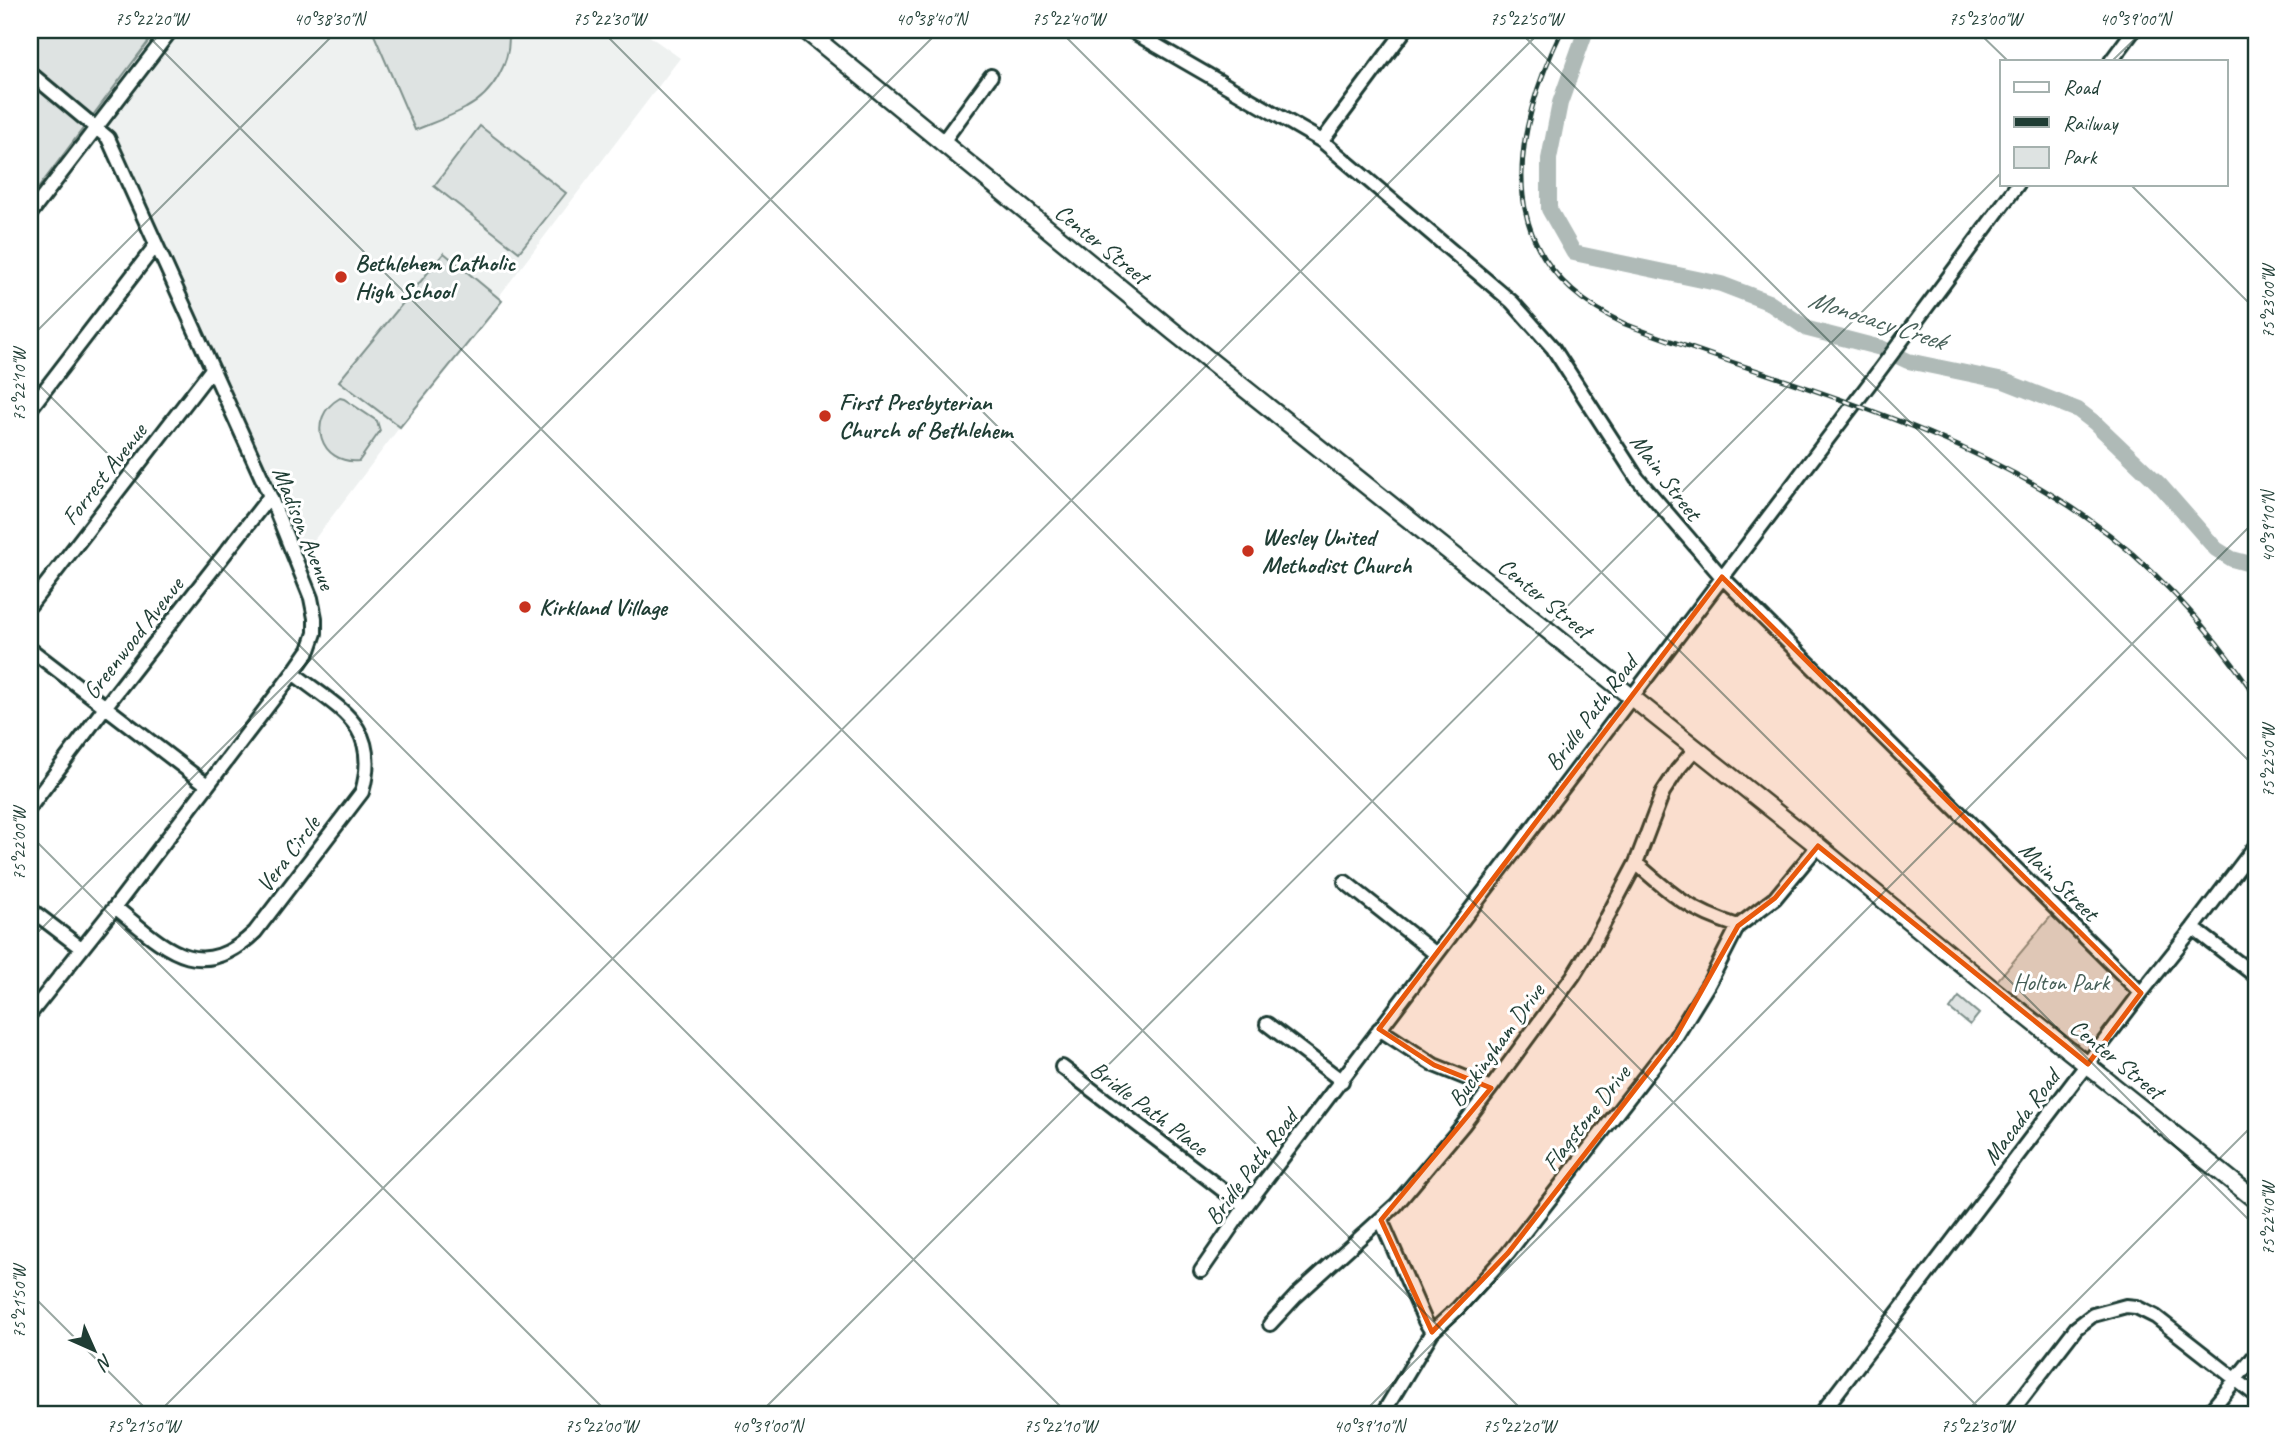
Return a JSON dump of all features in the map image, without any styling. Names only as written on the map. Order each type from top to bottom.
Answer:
[{"type":"main road","name":"Center Street","points":[[805,30],[1196,349],[2257,1201]]},
{"type":"street","points":[[30,214],[171,30]]},
{"type":"street","name":"Main Street","points":[[1130,30],[1322,141],[1512,302],[1553,348],[1637,478],[1722,577],[2141,992]]},
{"type":"street","points":[[1322,141],[1405,30]]},
{"type":"street","points":[[2112,60],[2134,30]]},
{"type":"street","name":"Madison Avenue","points":[[30,73],[108,138],[270,496],[311,598],[315,618],[309,650],[293,673],[30,1014]]},
{"type":"street","points":[[942,143],[991,76]]},
{"type":"street","name":"Bridle Path Road","points":[[1201,1271],[1245,1207],[2017,186]]},
{"type":"street","points":[[30,409],[156,245]]},
{"type":"street","name":"Forrest Avenue","points":[[30,605],[212,369]]},
{"type":"street","name":"Greenwood Avenue","points":[[30,807],[270,496]]},
{"type":"street","points":[[30,649],[207,785]]},
{"type":"street","name":"Vera Circle","points":[[115,907],[169,950],[182,956],[212,957],[229,952],[242,945],[255,932],[362,792],[368,772],[368,755],[362,733],[350,718],[293,673]]},
{"type":"street","name":"Buckingham Drive","points":[[1270,1324],[1296,1296],[1408,1193],[1491,1088],[1573,976],[1609,917],[1636,863],[1662,792],[1696,748]]},
{"type":"street","name":"Macada Road","points":[[1820,1415],[2141,992],[2257,844]]},
{"type":"street","name":"Flagstone Drive","points":[[1382,1415],[1432,1332],[1508,1253],[1675,1038],[1709,983],[1738,926],[1775,898],[1818,846]]},
{"type":"street","points":[[1636,863],[1679,901],[1704,915],[1738,926]]},
{"type":"street","points":[[1345,882],[1436,954]]},
{"type":"street","points":[[30,909],[81,948]]},
{"type":"street","points":[[2193,929],[2257,976]]},
{"type":"street","points":[[1267,1024],[1342,1081]]},
{"type":"street","points":[[1379,1029],[1434,1065],[1491,1088]]},
{"type":"street","name":"Bridle Path Place","points":[[1062,1067],[1245,1207]]},
{"type":"street","points":[[1381,1220],[1432,1332]]},
{"type":"street","points":[[2009,1415],[2076,1328],[2093,1315],[2126,1306],[2136,1307],[2157,1317],[2257,1396]]},
{"type":"street","points":[[2207,1415],[2257,1353]]},
{"type":"highlighted area","points":[[1722,577],[2141,993],[2088,1064],[1818,846],[1775,898],[1738,926],[1675,1038],[1508,1253],[1432,1332],[1381,1220],[1491,1088],[1434,1065],[1379,1029]]},
{"type":"shaded area","name":"Bethlehem Catholic High School","points":[[175,30],[641,30],[680,58],[298,561],[100,127]]},
{"type":"green space","points":[[30,30],[157,30],[30,199]]},
{"type":"green space","points":[[372,30],[508,30],[509,41],[504,64],[485,94],[466,108],[415,130]]},
{"type":"green space","points":[[480,126],[566,193],[519,252],[434,186]]},
{"type":"green space","points":[[444,253],[502,301],[400,427],[339,381]]},
{"type":"green space","points":[[340,398],[377,421],[380,431],[359,461],[335,456],[322,438],[320,428],[323,417],[329,407]]},
{"type":"green space","name":"Holton Park","points":[[2057,909],[2141,993],[2088,1064],[1991,988]]},
{"type":"green space","points":[[1959,997],[1979,1014],[1970,1025],[1950,1009]]},
{"type":"waterway","name":"Monocacy Creek","points":[[1586,30],[1560,103],[1549,159],[1549,209],[1574,253],[1721,284],[1768,302],[1808,329],[1881,348],[1908,361],[2004,381],[2078,410],[2160,485],[2216,549],[2232,559],[2257,568]]},
{"type":"railway","points":[[1562,30],[1530,114],[1523,156],[1523,196],[1532,233],[1551,268],[1582,298],[1625,324],[1922,431],[1980,456],[2035,485],[2112,536],[2158,578],[2201,624],[2257,698]]},
{"type":"place","name":"Bethlehem Catholic High School","points":[[341,277]]},
{"type":"place","name":"First Presbyterian Church of Bethlehem","points":[[825,416]]},
{"type":"place","name":"Wesley United Methodist Church","points":[[1248,551]]},
{"type":"place","name":"Kirkland Village","points":[[525,607]]}]
